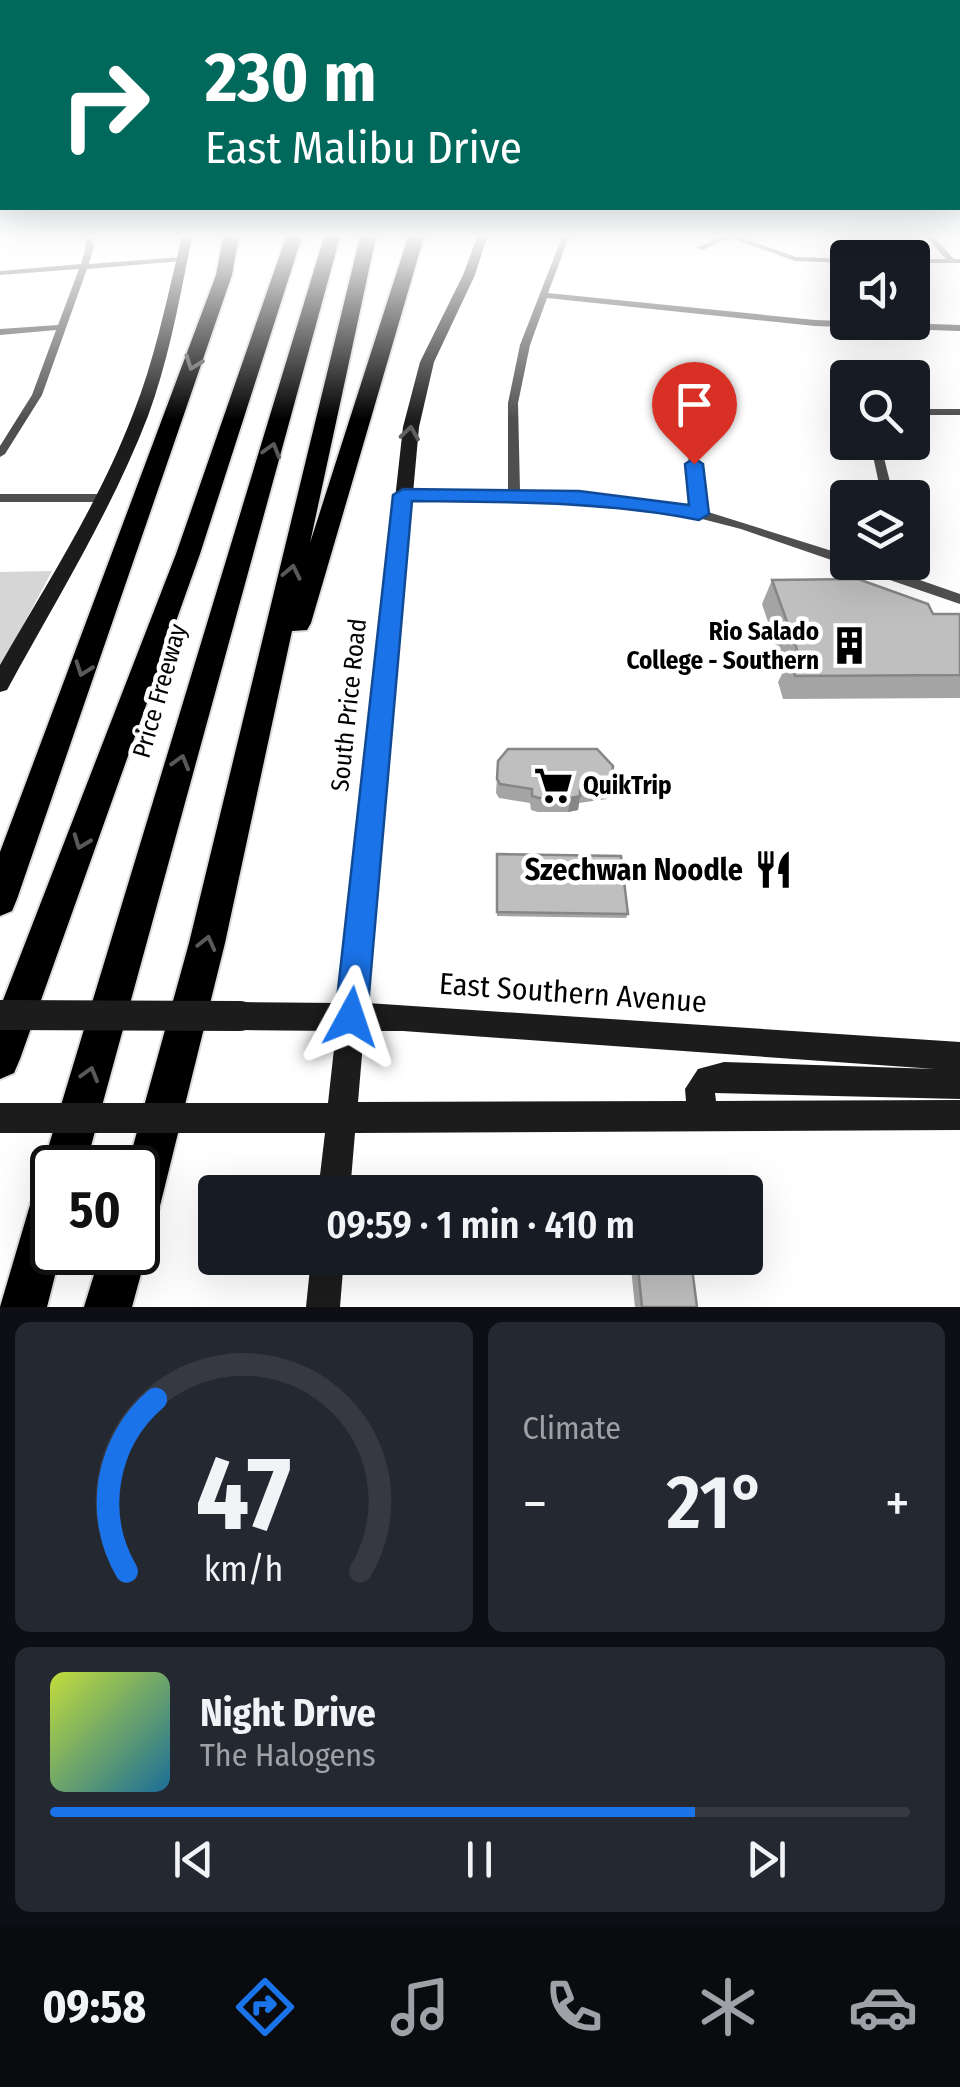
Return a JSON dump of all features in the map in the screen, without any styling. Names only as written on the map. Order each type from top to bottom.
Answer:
[{"type":"highway","points":[[0,899],[216,298]]},
{"type":"highway","name":"Price Freeway","points":[[0,1059],[188,554],[274,298]]},
{"type":"highway","name":"Price Freeway","points":[[70,1145],[314,298]]},
{"type":"highway","points":[[154,1145],[207,943],[355,298]]},
{"type":"highway","points":[[264,702],[285,668],[397,298]]},
{"type":"highway","points":[[24,1307],[33,1275]]},
{"type":"highway","points":[[108,1307],[117,1275]]},
{"type":"main road","points":[[0,684],[102,498],[152,383],[173,298]]},
{"type":"main road","name":"South Price Road","points":[[336,1175],[403,495],[417,393],[434,343],[457,298]]},
{"type":"main road","name":"East Southern Avenue","points":[[0,1016],[351,1017],[632,1031],[960,1056]]},
{"type":"main road","points":[[703,1116],[700,1089],[708,1080],[724,1077],[960,1084]]},
{"type":"main road","points":[[0,1118],[960,1115]]},
{"type":"main road","points":[[323,1307],[326,1275]]},
{"type":"street","points":[[0,454],[36,395],[73,298]]},
{"type":"street","points":[[514,495],[513,403],[525,345],[542,298]]},
{"type":"street","points":[[571,298],[815,324],[960,328]]},
{"type":"street","points":[[0,332],[62,328]]},
{"type":"street","points":[[687,390],[699,514]]},
{"type":"street","points":[[930,412],[960,412]]},
{"type":"street","points":[[403,495],[514,495],[642,502],[699,514],[830,556]]},
{"type":"street","points":[[0,498],[102,498]]},
{"type":"street","points":[[901,580],[960,600]]},
{"type":"shaded area","points":[[52,571],[0,669],[0,572]]},
{"type":"building","points":[[772,580],[861,580],[928,604],[933,614],[960,614],[960,675],[795,676],[789,659],[800,658]]},
{"type":"building","name":"QuikTrip","points":[[508,749],[597,749],[613,766],[611,785],[580,790],[580,796],[571,798],[532,796],[532,789],[500,784],[497,779],[498,761]]},
{"type":"building","name":"QuikTrip","points":[[497,854],[621,856],[628,914],[497,912]]},
{"type":"building","points":[[639,1275],[693,1275],[697,1307],[642,1307]]},
{"type":"place","name":"Rio Salado College - Southern","points":[[849,646]]},
{"type":"place","name":"QuikTrip","points":[[553,786]]},
{"type":"place","name":"Szechwan Noodle","points":[[773,870]]},
{"type":"route","points":[[351,1017],[403,495],[579,497],[642,502],[699,514],[694,464]]}]
